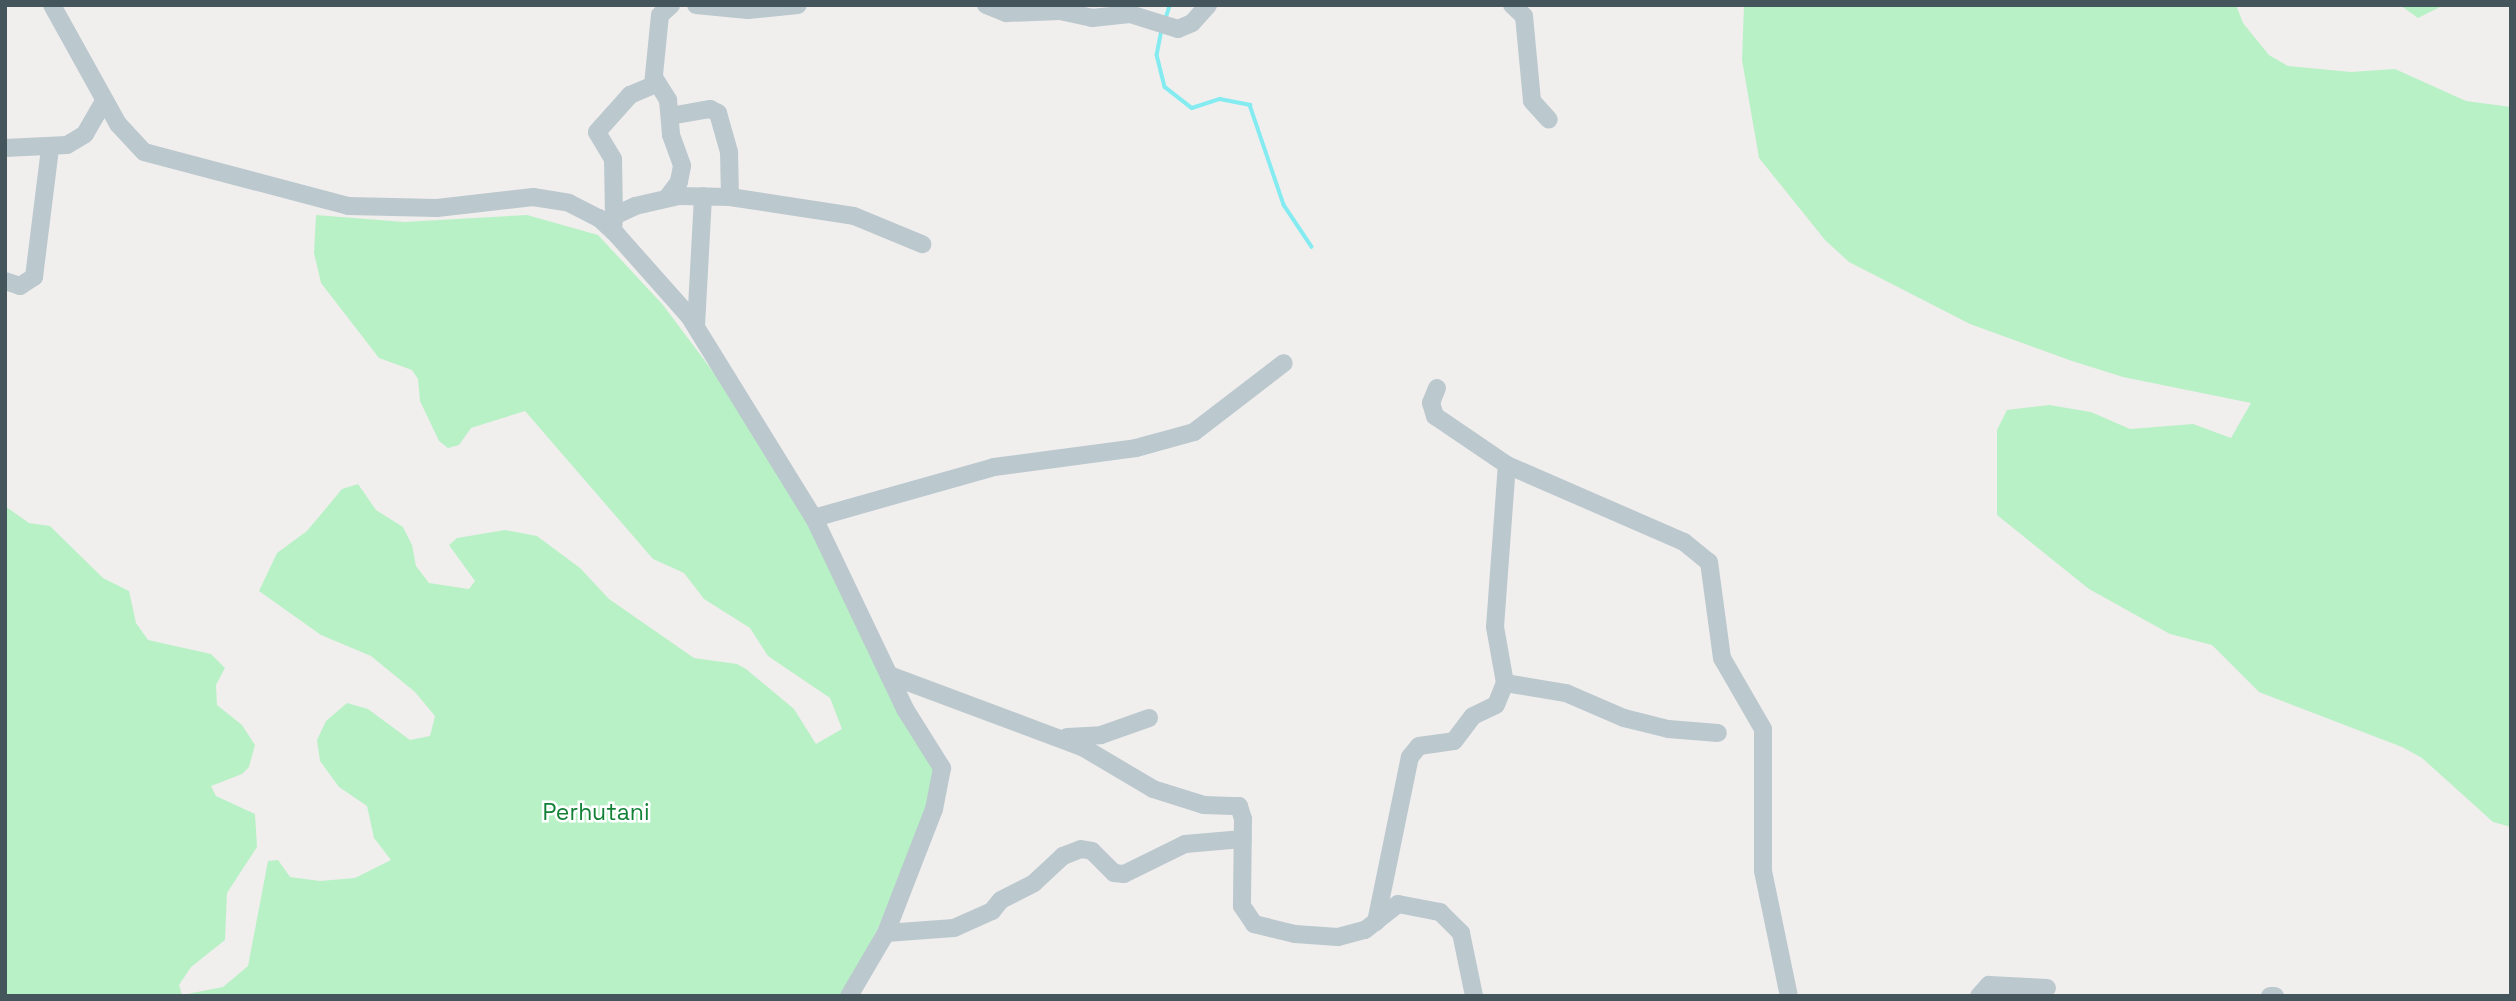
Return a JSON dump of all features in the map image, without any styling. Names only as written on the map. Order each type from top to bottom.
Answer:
[{"type":"street","points":[[52,5],[105,100],[133,143],[166,161],[348,206],[437,208],[508,198],[550,199],[584,209],[614,224],[696,326],[814,518],[911,719],[939,758],[942,781],[886,933],[849,996]]},
{"type":"street","points":[[696,5],[748,10],[798,5]]},
{"type":"street","points":[[986,5],[1006,13],[1060,11],[1092,18],[1129,14],[1162,26],[1185,27],[1208,5]]},
{"type":"street","points":[[1512,5],[1524,16],[1532,101],[1549,120]]},
{"type":"street","points":[[614,224],[613,159],[597,132],[625,99],[650,87],[655,79],[665,6]]},
{"type":"street","points":[[655,79],[666,94],[673,142],[682,166],[667,198]]},
{"type":"street","points":[[5,148],[50,149],[85,134],[105,100]]},
{"type":"street","points":[[670,116],[710,109],[718,113],[729,152],[730,197]]},
{"type":"street","points":[[5,281],[20,286],[34,277],[50,149]]},
{"type":"street","points":[[696,326],[704,196]]},
{"type":"street","points":[[614,224],[667,198],[730,197],[845,214],[922,244]]},
{"type":"street","points":[[814,518],[994,467],[1136,448],[1194,432],[1284,363]]},
{"type":"street","points":[[1437,388],[1431,402],[1435,416],[1507,465],[1684,542],[1709,562],[1722,658],[1763,729],[1763,871],[1789,996]]},
{"type":"street","points":[[1376,922],[1410,757],[1419,746],[1454,741],[1473,716],[1496,705],[1504,683],[1495,627],[1507,465]]},
{"type":"street","points":[[889,675],[1084,748],[1153,789],[1204,805],[1239,806],[1243,839],[1242,906],[1254,924],[1329,937],[1356,934],[1401,904],[1447,916],[1461,933],[1474,996]]},
{"type":"street","points":[[1504,683],[1573,695],[1612,713],[1668,729],[1718,733]]},
{"type":"street","points":[[1057,737],[1101,735],[1149,718]]},
{"type":"street","points":[[886,933],[954,928],[992,911],[1000,900],[1034,883],[1056,860],[1081,849],[1092,851],[1114,873],[1124,874],[1185,844],[1243,839]]},
{"type":"street","points":[[1979,996],[1985,985],[2047,988]]},
{"type":"street","points":[[2270,996],[2275,996]]},
{"type":"green space","points":[[1744,5],[2236,5],[2243,23],[2269,55],[2288,66],[2351,72],[2395,69],[2466,101],[2511,107],[2511,827],[2493,822],[2422,758],[2402,747],[2259,692],[2212,645],[2170,634],[2089,589],[1997,515],[1997,430],[2007,410],[2049,405],[2091,412],[2130,429],[2193,424],[2231,438],[2251,403],[2123,377],[2072,361],[1970,324],[1849,262],[1825,240],[1759,158],[1742,60]]},
{"type":"green space","points":[[2400,5],[2444,5],[2418,18]]},
{"type":"green space","name":"Perhutani","points":[[316,215],[404,222],[527,215],[598,235],[663,305],[729,393],[803,511],[937,774],[898,888],[844,996],[5,996],[5,506],[29,523],[50,526],[103,578],[129,591],[136,623],[148,640],[211,654],[225,668],[216,685],[217,705],[242,725],[255,745],[249,767],[242,774],[211,786],[216,796],[255,814],[257,847],[227,893],[225,940],[191,967],[179,985],[182,995],[223,987],[248,966],[268,861],[278,860],[290,877],[320,881],[355,878],[391,860],[374,838],[367,806],[339,787],[320,761],[317,740],[326,721],[347,703],[368,709],[410,740],[430,736],[435,716],[415,692],[371,656],[321,635],[259,591],[277,553],[307,531],[342,489],[358,484],[376,510],[403,527],[412,545],[416,566],[429,583],[469,589],[475,581],[449,545],[457,538],[505,530],[537,536],[580,568],[609,599],[694,658],[737,664],[746,669],[794,709],[816,744],[842,729],[830,698],[768,656],[750,628],[704,599],[684,573],[653,559],[525,411],[471,428],[459,445],[448,448],[439,441],[420,401],[418,379],[412,370],[379,358],[321,283],[314,253]]},
{"type":"waterway","points":[[1165,20],[1170,5]]},
{"type":"waterway","points":[[1162,30],[1157,55],[1165,87],[1192,108],[1220,99],[1250,105],[1284,205],[1312,247]]}]
